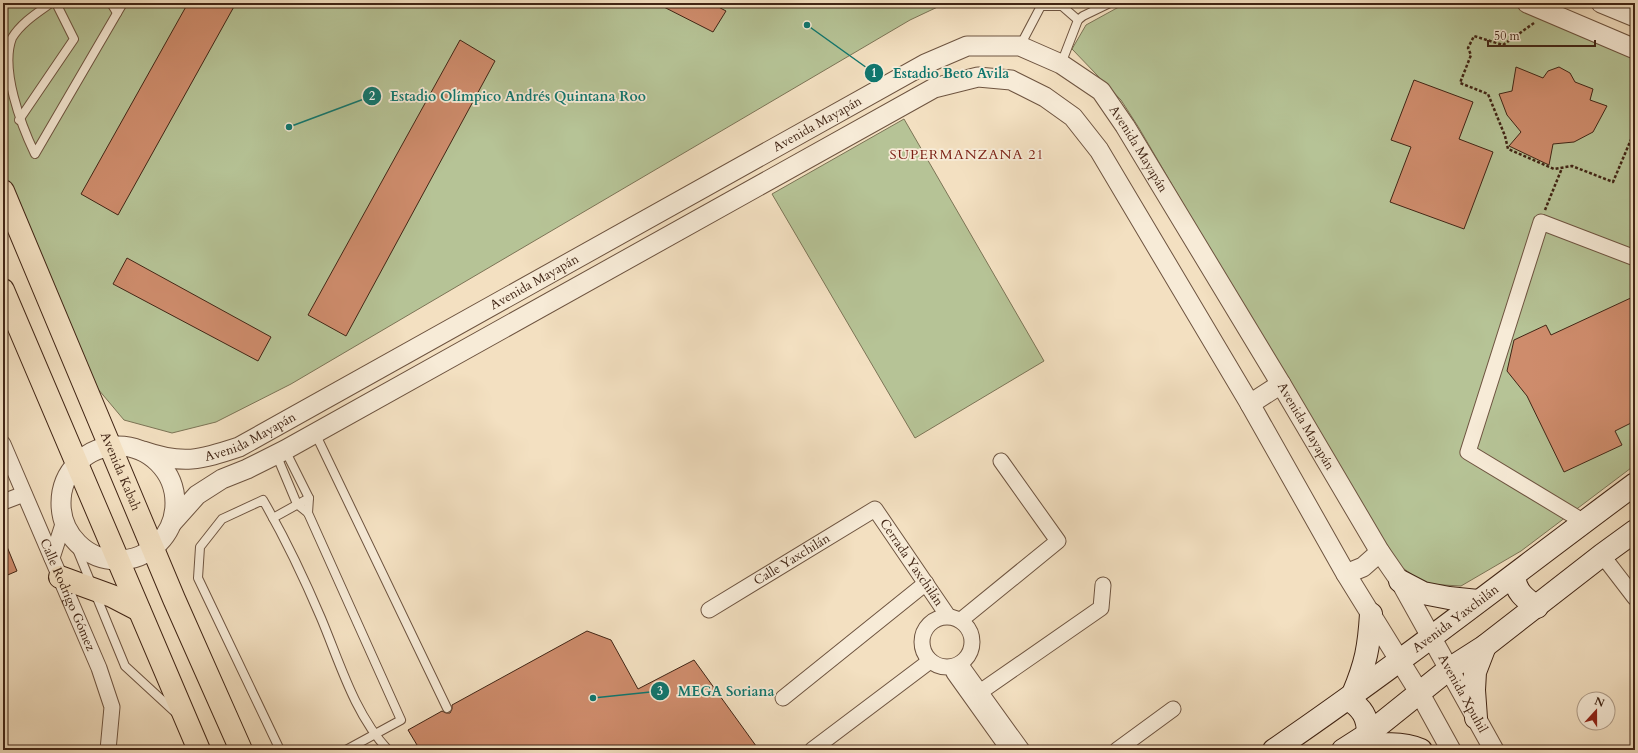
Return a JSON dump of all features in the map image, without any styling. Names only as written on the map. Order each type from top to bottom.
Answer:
[{"type":"main road","name":"Avenida Kabah","points":[[3,192],[153,549],[241,750]]},
{"type":"main road","points":[[3,290],[78,462],[117,560],[199,750]]},
{"type":"main road","name":"Avenida Yaxchilán","points":[[1274,750],[1350,697],[1478,600],[1514,576],[1635,484]]},
{"type":"main road","points":[[1343,750],[1368,734],[1449,669],[1485,646],[1602,555],[1635,532]]},
{"type":"main road","points":[[1514,576],[1515,584],[1520,595],[1537,607]]},
{"type":"main road","points":[[60,577],[92,588],[139,610]]},
{"type":"main road","points":[[1400,581],[1423,593],[1449,598],[1478,600]]},
{"type":"main road","points":[[1368,734],[1364,713],[1350,697],[1364,666],[1369,644],[1371,614]]},
{"type":"main road","points":[[1476,718],[1474,690],[1475,672],[1485,646]]},
{"type":"main road","points":[[1350,750],[1382,743],[1410,745],[1422,750]]},
{"type":"street","points":[[1601,3],[1635,17]]},
{"type":"street","points":[[1538,9],[1635,49]]},
{"type":"street","name":"Avenida Mayapán","points":[[111,446],[127,446],[160,457],[182,461],[212,456],[239,447],[925,64],[967,46],[1020,46],[1061,64],[1101,91],[1125,126],[1281,384],[1380,552],[1400,581],[1430,637]]},
{"type":"street","name":"Avenida Mayapán","points":[[172,523],[197,495],[222,479],[247,470],[280,452],[934,88],[978,77],[1011,80],[1045,97],[1073,117],[1099,150],[1250,404],[1346,574],[1399,659]]},
{"type":"street","points":[[1584,522],[1468,452],[1541,222],[1635,258]]},
{"type":"street","points":[[576,258],[589,280]]},
{"type":"street","points":[[1250,404],[1281,384]]},
{"type":"street","name":"Calle Rodrigo Gómez","points":[[3,444],[99,668],[112,707],[108,750]]},
{"type":"street","points":[[111,446],[94,451],[78,462],[68,475],[62,491],[61,510],[68,529],[82,548],[96,556],[117,560],[130,559],[153,549],[164,537],[172,523],[176,507],[172,484],[168,474],[157,460],[143,451]]},
{"type":"street","points":[[212,456],[214,471],[218,478],[222,479]]},
{"type":"street","points":[[955,618],[968,628],[972,637],[972,648],[968,657],[955,666],[939,666],[930,661],[922,651],[921,638],[926,626],[936,618],[955,618],[1058,541],[1001,461]]},
{"type":"street","points":[[3,502],[24,494]]},
{"type":"street","name":"Cerrada Yaxchilán","points":[[875,509],[926,583],[955,618]]},
{"type":"street","name":"Calle Yaxchilán","points":[[709,610],[875,509]]},
{"type":"street","points":[[52,558],[68,529]]},
{"type":"street","points":[[1346,574],[1363,568],[1380,552]]},
{"type":"street","points":[[1602,555],[1635,598]]},
{"type":"street","points":[[783,698],[926,583]]},
{"type":"street","points":[[980,692],[1101,608],[1103,585]]},
{"type":"street","name":"Avenida Xpuhil","points":[[1430,637],[1494,750]]},
{"type":"street","points":[[1399,659],[1451,750]]},
{"type":"street","points":[[812,750],[930,661]]},
{"type":"street","points":[[955,666],[980,692],[1022,750]]},
{"type":"street","points":[[955,666],[1009,750]]},
{"type":"street","points":[[1117,750],[1174,709]]},
{"type":"lane","points":[[50,3],[26,21],[12,38],[5,54],[6,79],[19,120],[34,154],[123,3]]},
{"type":"lane","points":[[19,120],[74,39],[56,3]]},
{"type":"lane","points":[[112,3],[117,13]]},
{"type":"lane","points":[[1061,64],[1078,20],[1082,16],[1110,3]]},
{"type":"lane","points":[[1020,46],[1040,4],[1063,5],[1078,20]]},
{"type":"lane","points":[[315,432],[447,708]]},
{"type":"lane","points":[[280,452],[308,498],[308,513],[401,720],[346,750]]},
{"type":"lane","points":[[280,452],[297,504],[308,513]]},
{"type":"lane","points":[[273,518],[308,498]]},
{"type":"lane","points":[[280,750],[198,578],[200,547],[222,519],[263,500],[308,589],[356,701],[374,734],[388,750]]},
{"type":"lane","points":[[68,529],[125,666],[188,724]]},
{"type":"path","points":[[1538,9],[1503,45],[1474,36],[1468,48],[1471,55],[1460,83],[1488,94],[1505,136],[1508,149],[1554,169],[1572,166],[1613,182],[1635,130]]},
{"type":"path","points":[[1541,222],[1562,168]]},
{"type":"green space","points":[[3,3],[946,3],[910,20],[291,384],[216,422],[172,433],[124,420],[98,389],[3,173]]},
{"type":"green space","points":[[1126,3],[1531,3],[1635,48],[1635,465],[1521,551],[1461,586],[1426,584],[1391,560],[1139,128],[1121,100],[1072,49],[1086,25]]},
{"type":"green space","points":[[904,119],[1044,361],[915,438],[772,194]]},
{"type":"building","points":[[188,3],[236,3],[118,215],[81,194]]},
{"type":"building","points":[[656,3],[711,3],[726,11],[713,32]]},
{"type":"building","points":[[460,40],[495,61],[346,336],[308,315]]},
{"type":"building","points":[[1516,67],[1543,78],[1548,71],[1559,67],[1570,73],[1575,82],[1593,89],[1590,100],[1607,106],[1593,132],[1574,142],[1553,144],[1549,165],[1509,146],[1521,132],[1507,115],[1499,94],[1512,91]]},
{"type":"building","points":[[1414,80],[1473,102],[1459,139],[1493,152],[1464,229],[1390,202],[1411,147],[1391,140]]},
{"type":"building","points":[[127,258],[271,337],[258,361],[113,284]]},
{"type":"building","points":[[1635,296],[1635,421],[1615,431],[1622,445],[1564,472],[1527,396],[1507,371],[1514,340],[1546,325],[1551,335]]},
{"type":"building","points":[[3,537],[17,571],[3,577]]},
{"type":"building","points":[[587,631],[611,640],[638,689],[694,660],[759,750],[420,750],[408,730],[442,711],[450,713],[452,705]]},
{"type":"place","name":"Estadio Beto Avila","points":[[807,25]]},
{"type":"place","name":"Estadio Olímpico Andrés Quintana Roo","points":[[289,127]]},
{"type":"place","name":"MEGA Soriana","points":[[593,698]]},
{"type":"district","name":"SUPERMANZANA 21","points":[[967,154]]}]
